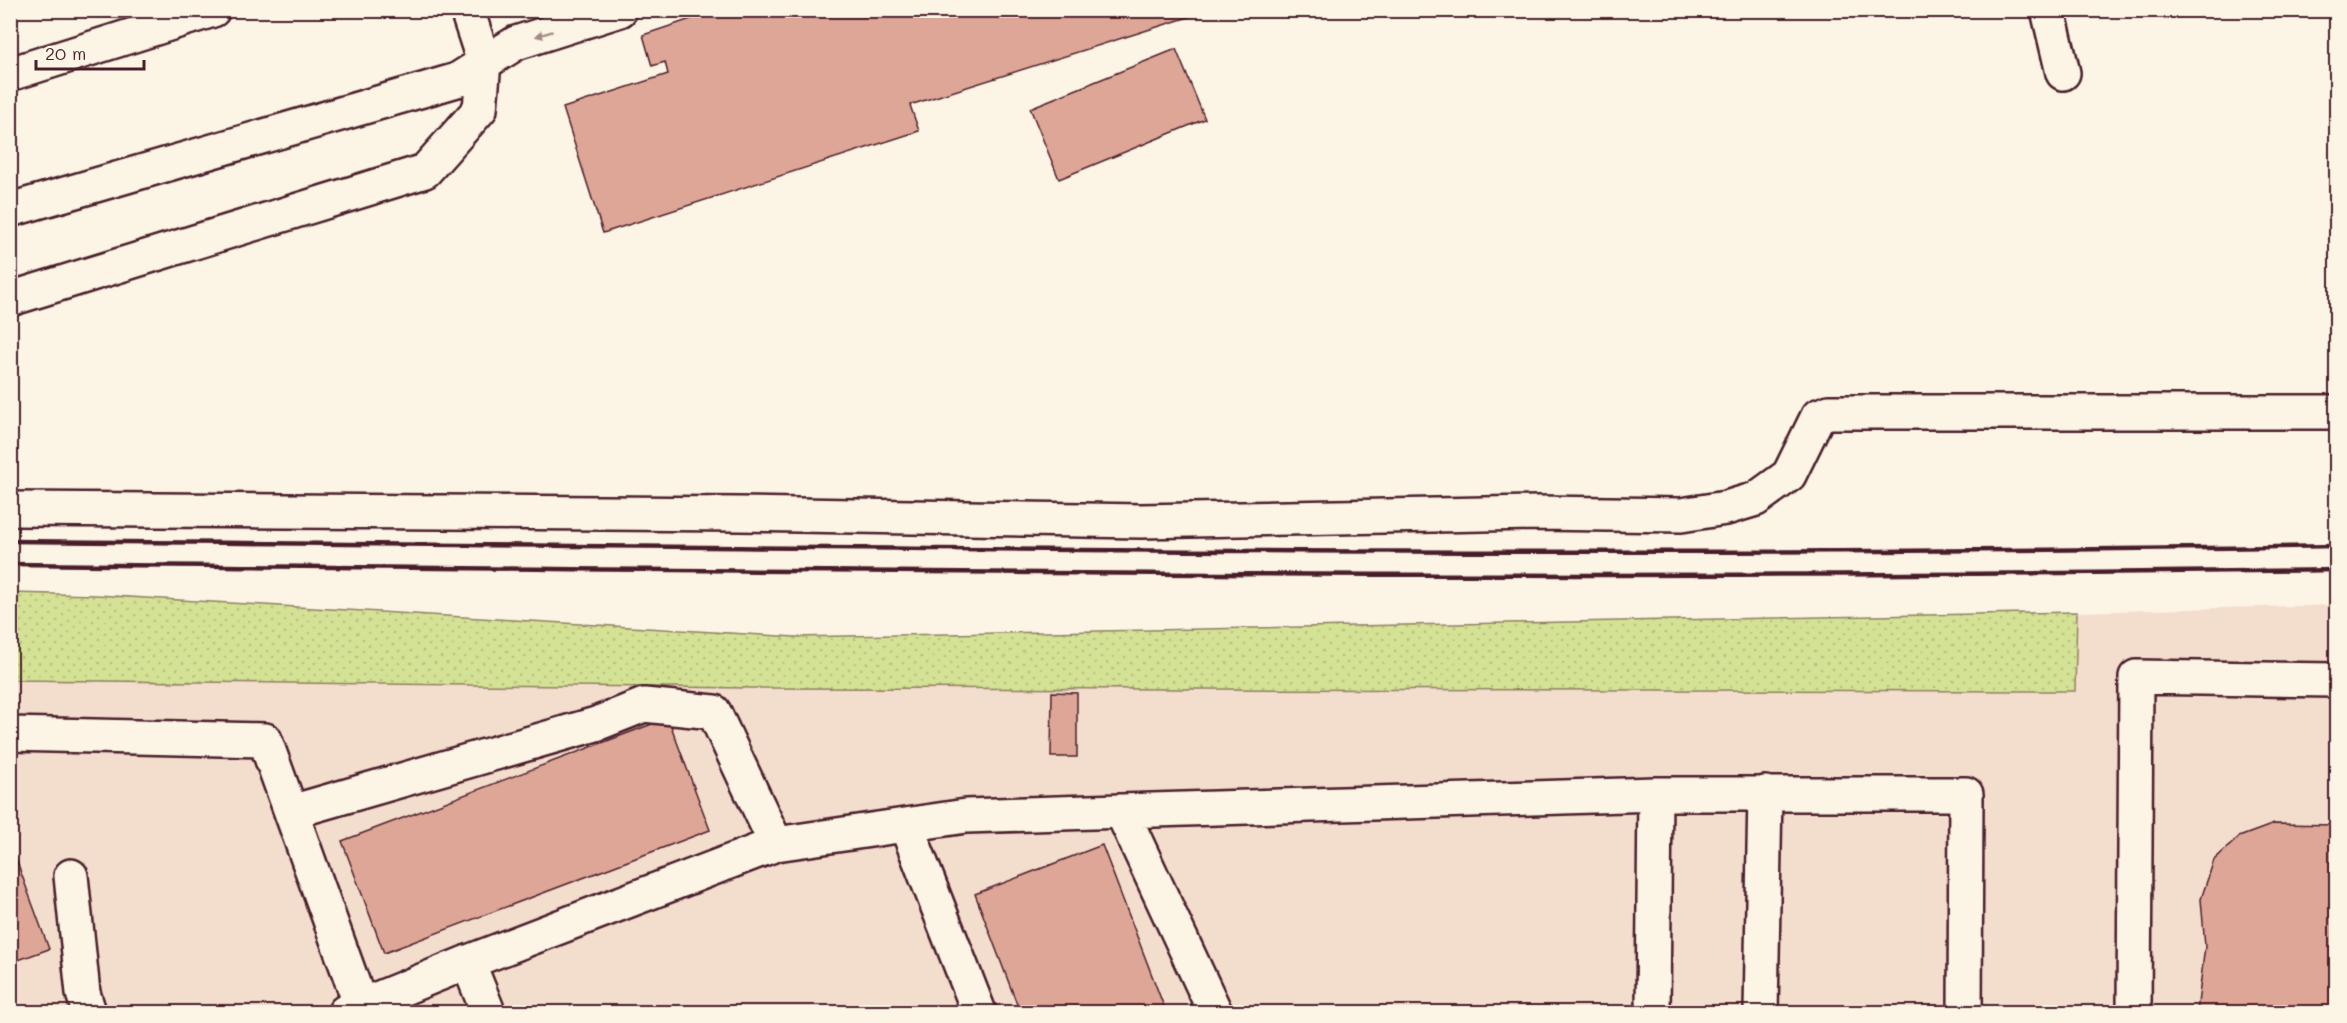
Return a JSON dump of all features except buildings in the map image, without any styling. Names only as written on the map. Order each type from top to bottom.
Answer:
[{"type":"street","points":[[10,74],[213,10]]},
{"type":"street","points":[[10,299],[425,171],[480,109],[484,62],[467,10]]},
{"type":"street","points":[[10,210],[457,80],[516,43],[620,10]]},
{"type":"street","points":[[2048,10],[2063,73]]},
{"type":"street","points":[[10,509],[726,514],[1141,521],[1538,513],[1681,515],[1726,508],[1756,499],[1789,475],[1818,416],[1829,412],[2337,412]]},
{"type":"street","points":[[2134,1012],[2136,677],[2337,680]]},
{"type":"street","points":[[291,812],[596,724],[644,705],[714,712],[776,844]]},
{"type":"street","points":[[10,734],[265,740],[291,812],[353,1009],[468,962],[776,844],[966,816],[1655,794],[1765,793],[1966,794],[1965,1012]]},
{"type":"street","points":[[1761,1012],[1765,793]]},
{"type":"street","points":[[1653,1012],[1655,794]]},
{"type":"street","points":[[1122,812],[1215,1012]]},
{"type":"street","points":[[906,825],[979,1012]]},
{"type":"street","points":[[71,876],[83,993],[89,1012]]},
{"type":"street","points":[[468,962],[488,1012]]},
{"type":"shaded area","points":[[2336,605],[2336,1012],[11,1012],[11,680],[750,688],[2075,691],[2077,612]]},
{"type":"green space","points":[[11,593],[96,595],[795,637],[2077,612],[2075,691],[750,688],[11,680]]},
{"type":"railway","points":[[10,541],[1464,552],[1755,552],[2336,546]]},
{"type":"railway","points":[[10,564],[1464,575],[2336,570]]}]
